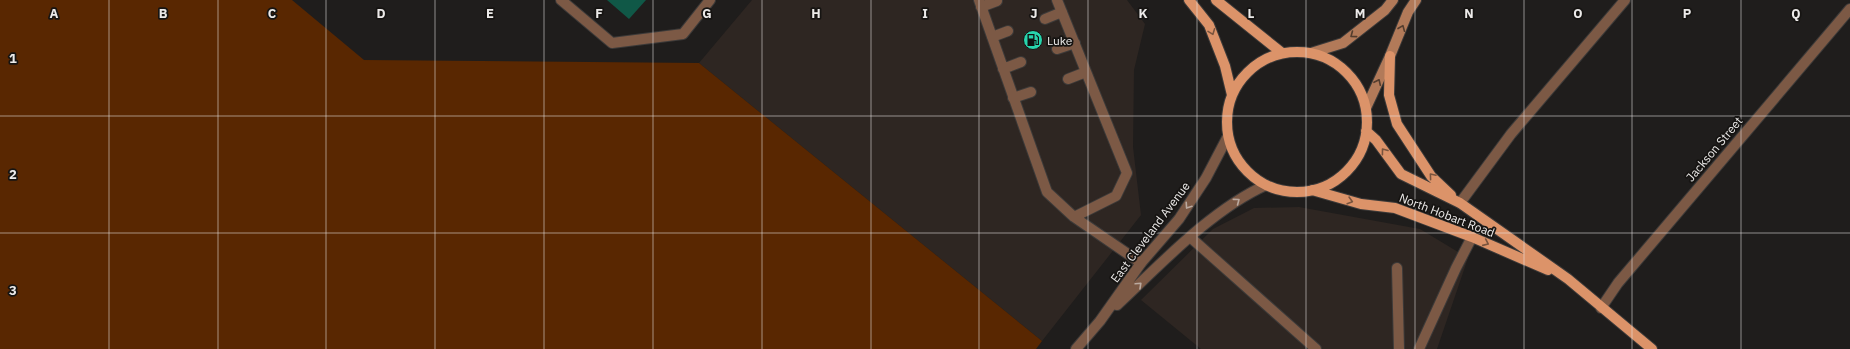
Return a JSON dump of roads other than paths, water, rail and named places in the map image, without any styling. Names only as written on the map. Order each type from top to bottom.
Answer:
[{"type":"main road","points":[[1189,0],[1209,24],[1225,66],[1232,95]]},
{"type":"main road","points":[[1216,0],[1282,53]]},
{"type":"main road","points":[[1311,53],[1330,60],[1347,72],[1359,89],[1366,108],[1366,131],[1360,151],[1348,169],[1332,182],[1312,190],[1289,191],[1266,185],[1248,173],[1236,156],[1228,136],[1227,115],[1232,95],[1244,76],[1261,61],[1282,53],[1311,53],[1343,43],[1385,10],[1393,0]]},
{"type":"main road","points":[[1366,108],[1408,12],[1416,0]]},
{"type":"main road","points":[[1390,56],[1389,95],[1397,124],[1431,176],[1460,203]]},
{"type":"main road","name":"North Hobart Road","points":[[1366,131],[1376,140],[1401,174],[1460,203],[1568,279],[1652,349]]},
{"type":"main road","name":"North Hobart Road","points":[[1312,190],[1361,204],[1395,208],[1472,237],[1568,279]]},
{"type":"street","points":[[562,0],[612,43],[683,34],[710,0]]},
{"type":"street","points":[[1057,0],[1127,173],[1116,196],[1074,217]]},
{"type":"street","points":[[1460,203],[1511,134],[1624,0]]},
{"type":"street","points":[[997,1],[980,3],[1047,192],[1074,217],[1142,263]]},
{"type":"street","name":"Jackson Street","points":[[1601,308],[1618,283],[1850,9]]},
{"type":"street","points":[[1044,19],[1062,12]]},
{"type":"street","points":[[992,36],[1008,31]]},
{"type":"street","points":[[1057,49],[1075,43]]},
{"type":"street","points":[[1004,69],[1021,62]]},
{"type":"street","points":[[1068,79],[1086,72]]},
{"type":"street","points":[[1013,98],[1031,92]]},
{"type":"street","name":"East Cleveland Avenue","points":[[1076,349],[1100,321],[1142,263],[1179,219],[1206,178],[1228,136]]},
{"type":"street","name":"East Cleveland Avenue","points":[[1100,321],[1190,237],[1247,193],[1266,185]]},
{"type":"street","points":[[1190,237],[1316,349]]},
{"type":"street","points":[[1419,349],[1456,268],[1472,237]]},
{"type":"street","points":[[1396,268],[1399,349]]},
{"type":"place","name":"Luke","points":[[1033,40]]}]
